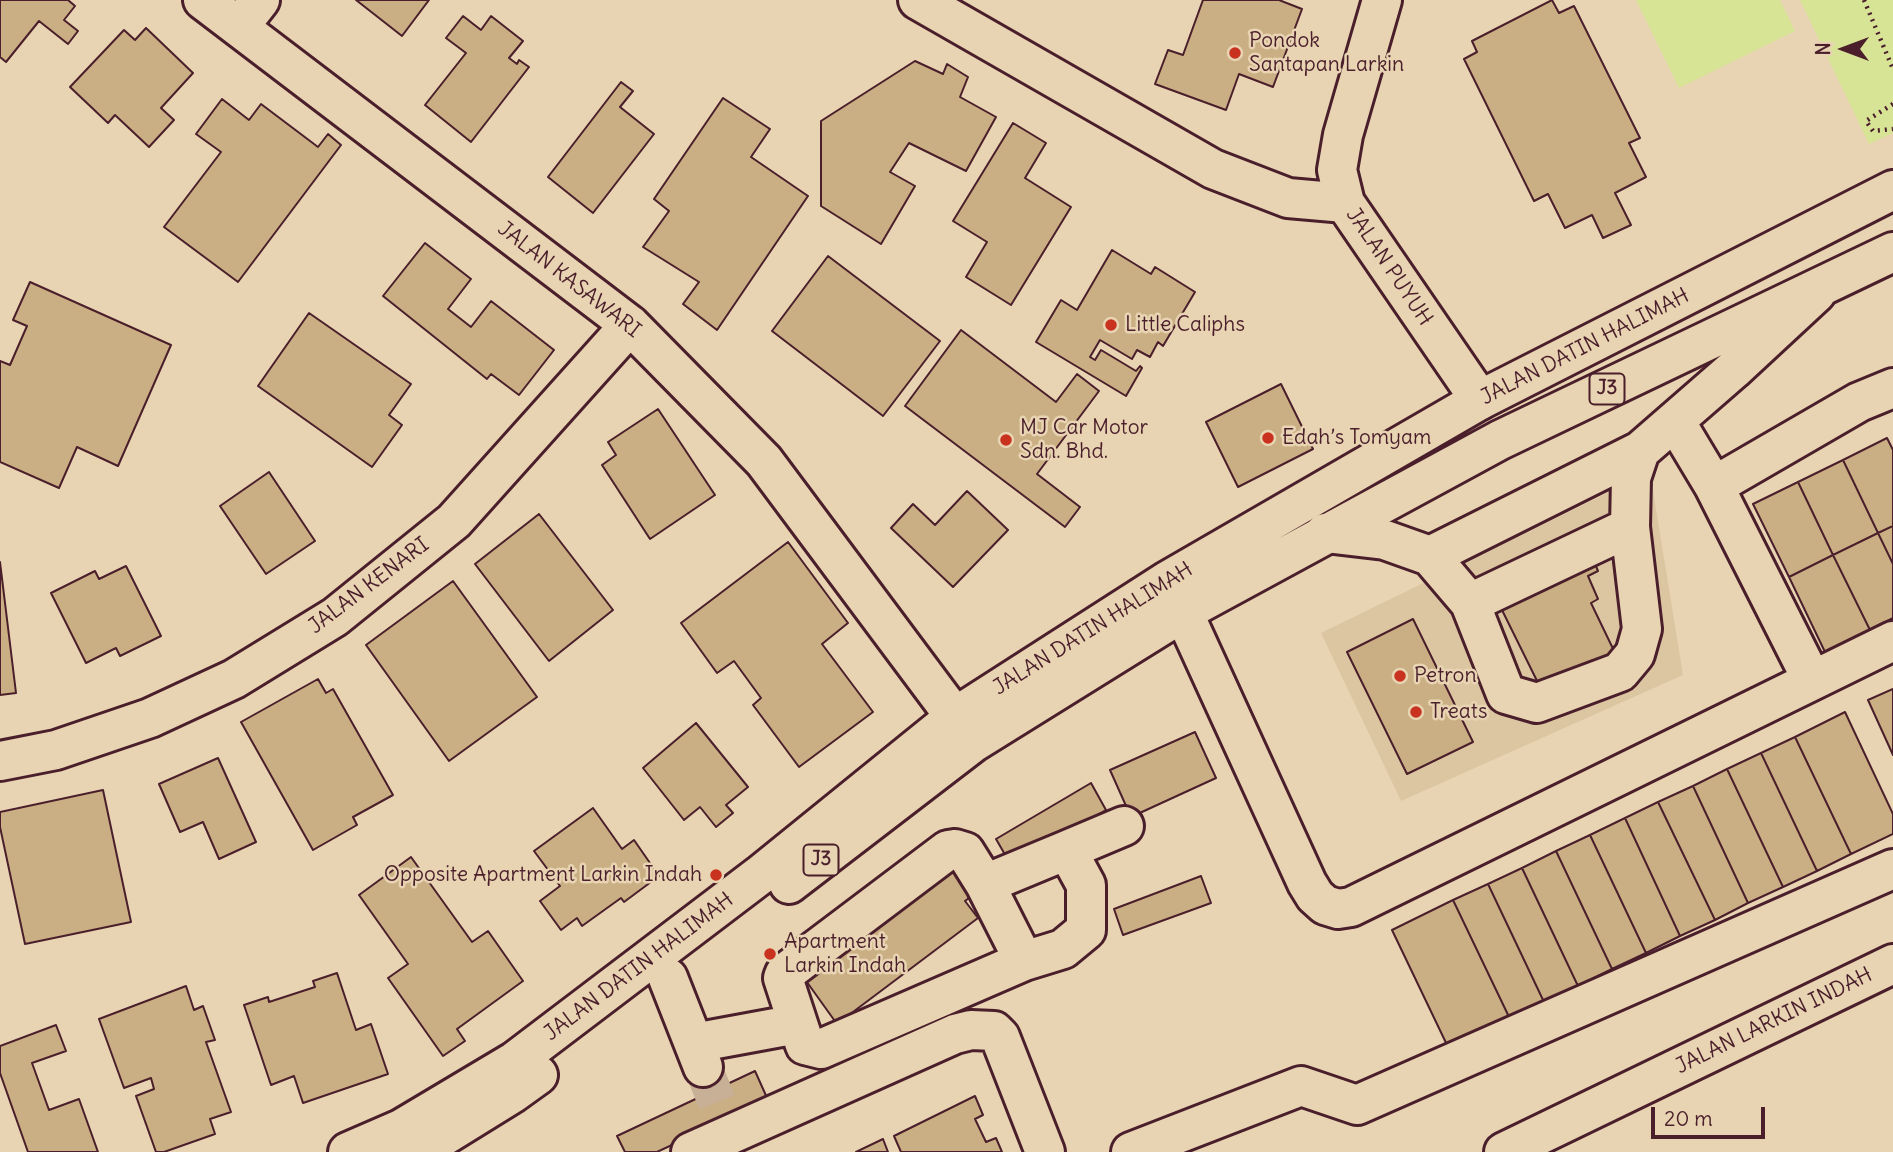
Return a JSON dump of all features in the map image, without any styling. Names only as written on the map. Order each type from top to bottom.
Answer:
[{"type":"main road","name":"JALAN KASAWARI","points":[[203,0],[249,14],[630,325],[764,461],[955,717]]},
{"type":"main road","points":[[918,0],[1213,169],[1288,198],[1345,203]]},
{"type":"main road","name":"JALAN PUYUH","points":[[1382,0],[1343,135],[1337,170],[1345,203],[1480,400]]},
{"type":"main road","name":"JALAN DATIN HALIMAH","points":[[348,1152],[401,1129],[515,1061],[760,875],[955,717],[1167,581],[1480,400],[1893,190]]},
{"type":"main road","name":"JALAN DATIN HALIMAH","points":[[412,1152],[435,1142],[513,1093],[668,978],[974,742],[1183,612],[1500,440],[1893,252]]},
{"type":"main road","points":[[1430,555],[1640,451],[1825,284]]},
{"type":"main road","name":"JALAN KENARI","points":[[0,761],[56,750],[150,718],[234,679],[335,617],[454,521],[630,325]]},
{"type":"main road","points":[[1714,486],[1859,402],[1893,388]]},
{"type":"main road","points":[[1675,421],[1714,486],[1812,680]]},
{"type":"main road","points":[[1325,534],[1385,540],[1430,555],[1470,603],[1506,694],[1537,703],[1620,672],[1635,654],[1642,629],[1630,527],[1631,478],[1640,451]]},
{"type":"main road","points":[[1470,603],[1630,527]]},
{"type":"main road","points":[[1183,612],[1307,883],[1325,905],[1338,909],[1352,906],[1893,641]]},
{"type":"main road","points":[[985,884],[1124,826]]},
{"type":"main road","points":[[1024,961],[985,884],[965,852],[948,850],[785,973],[783,978],[804,1045],[821,1049],[1024,961],[1063,949],[1086,930],[1086,885],[1067,850]]},
{"type":"main road","points":[[1131,1152],[1301,1086],[1357,1105],[1893,869]]},
{"type":"main road","name":"JALAN LARKIN INDAH","points":[[1504,1152],[1893,964]]},
{"type":"main road","points":[[668,978],[699,1055],[797,1024]]},
{"type":"main road","points":[[691,1152],[727,1127],[955,1034],[985,1030],[994,1031],[1000,1037],[1045,1152]]},
{"type":"path","points":[[1864,0],[1893,69]]},
{"type":"path","points":[[1893,104],[1866,121],[1873,131],[1893,128]]},
{"type":"shaded area","points":[[1650,472],[1683,675],[1401,801],[1321,633]]},
{"type":"green space","points":[[1636,0],[1780,0],[1795,31],[1679,88]]},
{"type":"green space","points":[[1800,0],[1893,0],[1893,133],[1869,144]]},
{"type":"building","points":[[0,0],[68,0],[75,6],[64,20],[78,31],[68,44],[39,21],[6,62],[0,57]]},
{"type":"building","points":[[356,0],[429,0],[402,36]]},
{"type":"building","name":"Pondok Santapan Larkin","points":[[1203,0],[1279,0],[1302,9],[1273,87],[1239,74],[1226,110],[1155,84],[1168,50],[1183,55]]},
{"type":"building","points":[[1552,0],[1559,13],[1574,6],[1640,138],[1629,143],[1646,177],[1615,193],[1631,225],[1603,238],[1592,215],[1565,228],[1548,194],[1534,201],[1464,59],[1477,52],[1472,41]]},
{"type":"building","points":[[463,16],[481,30],[491,16],[523,41],[509,58],[517,64],[519,60],[529,67],[471,142],[425,105],[466,53],[446,38]]},
{"type":"building","points":[[146,28],[193,73],[161,108],[174,120],[149,147],[115,115],[108,123],[70,87],[124,30],[135,40]]},
{"type":"building","points":[[915,61],[943,74],[947,64],[968,77],[960,97],[996,117],[966,171],[909,143],[890,172],[915,186],[881,244],[821,206],[821,121]]},
{"type":"building","points":[[621,82],[633,91],[620,107],[654,134],[593,213],[548,177]]},
{"type":"building","points":[[723,98],[770,129],[751,157],[808,196],[717,330],[683,304],[699,282],[643,247],[669,211],[654,199]]},
{"type":"building","points":[[222,99],[249,120],[261,104],[318,147],[328,134],[341,145],[238,282],[164,227],[221,152],[196,134]]},
{"type":"building","points":[[1013,123],[1046,143],[1025,178],[1071,207],[1011,305],[966,277],[987,242],[953,221]]},
{"type":"building","points":[[425,243],[471,279],[448,309],[471,327],[491,301],[554,350],[519,395],[491,374],[487,379],[383,296]]},
{"type":"building","name":"Little Caliphs","points":[[1112,250],[1151,274],[1155,267],[1195,292],[1163,346],[1158,342],[1150,357],[1137,350],[1132,359],[1100,340],[1090,357],[1095,360],[1101,350],[1136,371],[1140,366],[1142,368],[1126,396],[1036,342],[1061,300],[1077,310]]},
{"type":"building","points":[[828,256],[940,341],[883,416],[772,331]]},
{"type":"building","points":[[30,282],[171,345],[118,466],[77,447],[59,488],[0,462],[0,361],[10,365],[27,326],[13,320]]},
{"type":"building","points":[[309,313],[411,384],[389,415],[402,425],[372,467],[258,386]]},
{"type":"building","name":"MJ Car Motor Sdn. Bhd.","points":[[961,330],[1056,402],[1077,374],[1099,391],[1037,474],[1080,507],[1065,527],[905,406]]},
{"type":"building","points":[[1281,384],[1313,449],[1238,487],[1206,422]]},
{"type":"building","points":[[658,409],[715,495],[650,539],[602,465],[616,455],[608,442]]},
{"type":"building","points":[[1887,438],[1893,450],[1893,526],[1878,533],[1843,460]]},
{"type":"building","points":[[1843,460],[1878,533],[1833,555],[1798,482]]},
{"type":"building","points":[[269,472],[315,541],[266,574],[220,506]]},
{"type":"building","points":[[1798,482],[1833,555],[1789,577],[1753,504]]},
{"type":"building","points":[[967,491],[1008,530],[953,587],[891,528],[913,504],[935,525]]},
{"type":"building","points":[[539,514],[613,610],[549,661],[475,564]]},
{"type":"building","points":[[1893,526],[1893,564],[1878,533]]},
{"type":"building","points":[[1878,533],[1893,564],[1893,618],[1870,630],[1833,555]]},
{"type":"building","points":[[788,542],[848,623],[822,644],[873,712],[799,767],[753,705],[761,698],[734,661],[717,673],[681,623]]},
{"type":"building","points":[[1590,552],[1598,571],[1588,576],[1598,599],[1591,603],[1617,657],[1543,693],[1500,606]]},
{"type":"building","points":[[1833,555],[1870,630],[1825,652],[1789,577]]},
{"type":"building","points":[[0,562],[16,693],[0,695]]},
{"type":"building","points":[[126,566],[161,636],[120,656],[116,648],[86,663],[51,593],[95,571],[99,579]]},
{"type":"building","points":[[453,581],[537,697],[449,761],[366,645]]},
{"type":"building","points":[[1413,619],[1473,742],[1407,774],[1347,652]]},
{"type":"building","points":[[318,679],[326,693],[333,689],[393,795],[353,817],[357,825],[313,850],[241,722]]},
{"type":"building","points":[[1893,689],[1893,755],[1868,700]]},
{"type":"building","points":[[1845,712],[1893,814],[1893,834],[1851,854],[1795,737]]},
{"type":"building","points":[[696,723],[748,787],[726,805],[733,813],[716,827],[700,807],[684,820],[643,768]]},
{"type":"building","points":[[1195,732],[1216,778],[1131,817],[1110,770]]},
{"type":"building","points":[[1795,737],[1851,854],[1817,871],[1761,753]]},
{"type":"building","points":[[1761,753],[1817,871],[1783,887],[1727,769]]},
{"type":"building","points":[[218,758],[256,842],[219,859],[203,822],[180,832],[159,784]]},
{"type":"building","points":[[1727,769],[1783,887],[1748,903],[1693,786]]},
{"type":"building","points":[[1091,783],[1106,810],[1011,865],[996,839]]},
{"type":"building","points":[[1693,786],[1748,903],[1715,920],[1658,802]]},
{"type":"building","points":[[103,790],[131,922],[25,944],[0,827],[0,812]]},
{"type":"building","points":[[1658,802],[1715,920],[1680,936],[1625,818]]},
{"type":"building","points":[[593,808],[622,849],[634,840],[659,876],[624,902],[621,898],[582,926],[577,918],[561,930],[540,901],[560,886],[534,851]]},
{"type":"building","points":[[1625,818],[1680,936],[1646,953],[1590,835]]},
{"type":"building","points":[[1590,835],[1646,953],[1612,969],[1556,851]]},
{"type":"building","points":[[1556,851],[1612,969],[1578,986],[1522,868]]},
{"type":"building","points":[[411,857],[472,942],[488,931],[523,981],[457,1029],[465,1041],[443,1056],[388,978],[408,964],[359,895]]},
{"type":"building","points":[[952,867],[973,895],[965,901],[978,918],[837,1024],[804,978]]},
{"type":"building","points":[[1522,868],[1578,986],[1544,1002],[1488,884]]},
{"type":"building","points":[[1201,876],[1211,903],[1123,935],[1114,909]]},
{"type":"building","points":[[1488,884],[1544,1002],[1510,1019],[1453,900]]},
{"type":"building","points":[[1453,900],[1510,1019],[1448,1047],[1392,930]]},
{"type":"building","points":[[337,973],[356,1030],[371,1024],[388,1074],[303,1103],[294,1076],[271,1085],[244,1005],[268,997],[269,1002],[315,987],[313,981]]},
{"type":"building","points":[[186,986],[194,1010],[203,1006],[215,1040],[206,1042],[231,1112],[210,1119],[215,1134],[164,1152],[156,1152],[136,1096],[154,1089],[151,1078],[124,1088],[99,1019]]},
{"type":"building","points":[[56,1025],[66,1051],[32,1063],[49,1110],[79,1099],[98,1152],[28,1152],[0,1073],[0,1046]]},
{"type":"building","points":[[755,1071],[768,1100],[657,1152],[625,1152],[617,1136]]},
{"type":"building","points":[[975,1096],[983,1115],[975,1119],[986,1142],[996,1138],[1002,1152],[901,1152],[894,1136]]},
{"type":"building","points":[[883,1139],[888,1152],[856,1152]]},
{"type":"tunnel","points":[[703,1067],[724,1120]]},
{"type":"place","name":"Pondok Santapan Larkin","points":[[1235,53]]},
{"type":"place","name":"Little Caliphs","points":[[1111,325]]},
{"type":"place","name":"Edah’s Tomyam","points":[[1268,438]]},
{"type":"place","name":"MJ Car Motor Sdn. Bhd.","points":[[1006,440]]},
{"type":"place","name":"Petron","points":[[1400,676]]},
{"type":"place","name":"Treats","points":[[1416,712]]},
{"type":"place","name":"Opposite Apartment Larkin Indah","points":[[716,875]]},
{"type":"place","name":"Apartment Larkin Indah","points":[[770,954]]}]
